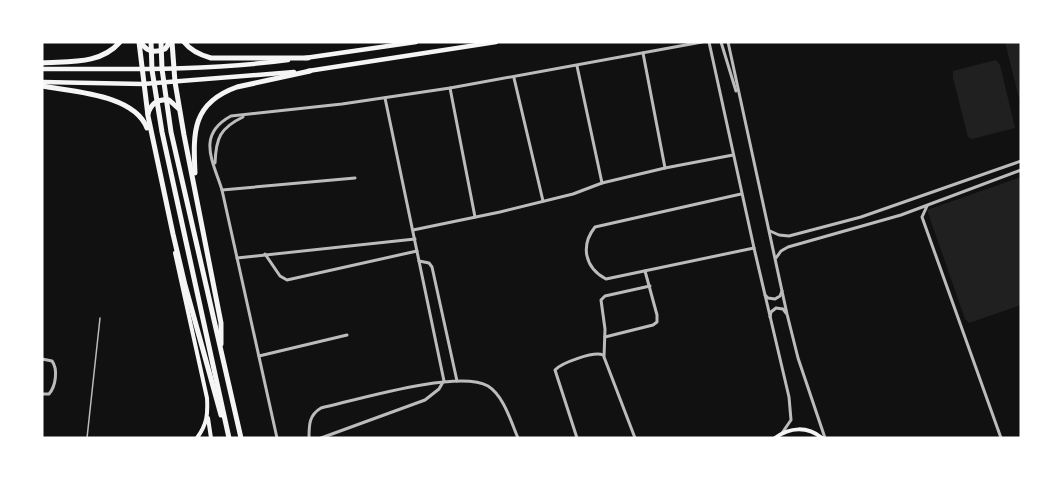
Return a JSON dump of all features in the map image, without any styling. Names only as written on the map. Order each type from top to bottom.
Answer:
[{"type":"highway","points":[[42,63],[99,57],[120,42]]},
{"type":"highway","points":[[140,42],[153,52],[165,49],[171,42]]},
{"type":"highway","points":[[140,42],[141,68],[148,116],[173,234],[216,404],[225,422]]},
{"type":"highway","points":[[151,42],[156,98],[229,438]]},
{"type":"highway","points":[[161,42],[164,88],[179,168],[241,437]]},
{"type":"highway","points":[[171,42],[179,111],[221,324],[220,351]]},
{"type":"highway","points":[[184,42],[189,49],[211,58],[308,58]]},
{"type":"highway","points":[[196,190],[194,136],[200,113],[208,103],[225,91],[237,87],[310,71]]},
{"type":"highway","points":[[42,84],[116,101],[133,109],[146,124],[159,164]]},
{"type":"highway","points":[[148,116],[148,111],[154,103],[164,100],[173,103],[179,111]]},
{"type":"main road","points":[[42,69],[241,66],[416,42]]},
{"type":"main road","points":[[42,84],[143,84],[310,71],[496,42]]},
{"type":"main road","points":[[173,234],[176,260],[207,398],[211,438]]},
{"type":"main road","points":[[196,438],[205,427],[208,417]]},
{"type":"main road","points":[[775,438],[782,433],[800,429],[824,438]]},
{"type":"street","points":[[277,438],[222,190],[209,146],[210,136],[221,122],[231,116],[385,98],[514,78],[702,42]]},
{"type":"street","points":[[709,42],[791,411],[789,425],[782,433]]},
{"type":"street","points":[[721,42],[742,107]]},
{"type":"street","points":[[728,42],[787,314],[798,358],[824,438]]},
{"type":"street","points":[[642,53],[665,168]]},
{"type":"street","points":[[577,66],[602,183]]},
{"type":"street","points":[[514,78],[543,201]]},
{"type":"street","points":[[450,88],[476,217]]},
{"type":"street","points":[[321,438],[424,400],[439,389],[444,381],[385,98]]},
{"type":"street","points":[[214,166],[215,149],[223,131],[230,124],[248,114]]},
{"type":"street","points":[[413,230],[573,194],[602,183],[665,168],[733,155]]},
{"type":"street","points":[[770,231],[779,235],[794,235],[861,217],[1021,161]]},
{"type":"street","points":[[1014,164],[1016,172]]},
{"type":"street","points":[[1003,168],[1007,175]]},
{"type":"street","points":[[776,260],[781,251],[796,245],[909,212],[1021,170]]},
{"type":"street","points":[[222,190],[355,178]]},
{"type":"street","points":[[741,194],[595,227],[587,239],[586,253],[590,266],[606,279],[754,248]]},
{"type":"street","points":[[928,205],[922,217],[1002,437]]},
{"type":"street","points":[[909,212],[922,217]]},
{"type":"street","points":[[794,235],[793,241],[796,245]]},
{"type":"street","points":[[237,258],[415,239]]},
{"type":"street","points":[[265,254],[280,276],[287,280],[417,251]]},
{"type":"street","points":[[419,261],[429,263],[432,267],[457,381]]},
{"type":"street","points":[[604,337],[656,324],[657,315],[645,271]]},
{"type":"street","points":[[635,438],[604,357],[602,298],[650,286]]},
{"type":"street","points":[[764,293],[768,298],[775,299],[780,296],[782,289]]},
{"type":"street","points":[[770,319],[771,312],[777,308],[783,309],[787,314]]},
{"type":"street","points":[[259,356],[347,335]]},
{"type":"street","points":[[577,438],[555,376],[555,370],[561,365],[596,353],[604,357]]},
{"type":"street","points":[[42,358],[52,361],[56,368],[52,390],[49,394],[42,394]]},
{"type":"street","points":[[309,438],[310,418],[315,411],[321,408],[444,381],[488,386],[499,398],[518,438]]},
{"type":"lane","points":[[88,438],[100,318]]},
{"type":"shaded area","points":[[1005,42],[1021,42],[1021,97],[1019,98]]},
{"type":"shaded area","points":[[996,60],[1000,65],[1015,128],[972,139],[968,137],[953,71]]},
{"type":"shaded area","points":[[1021,177],[1021,305],[969,323],[965,319],[927,210]]}]
